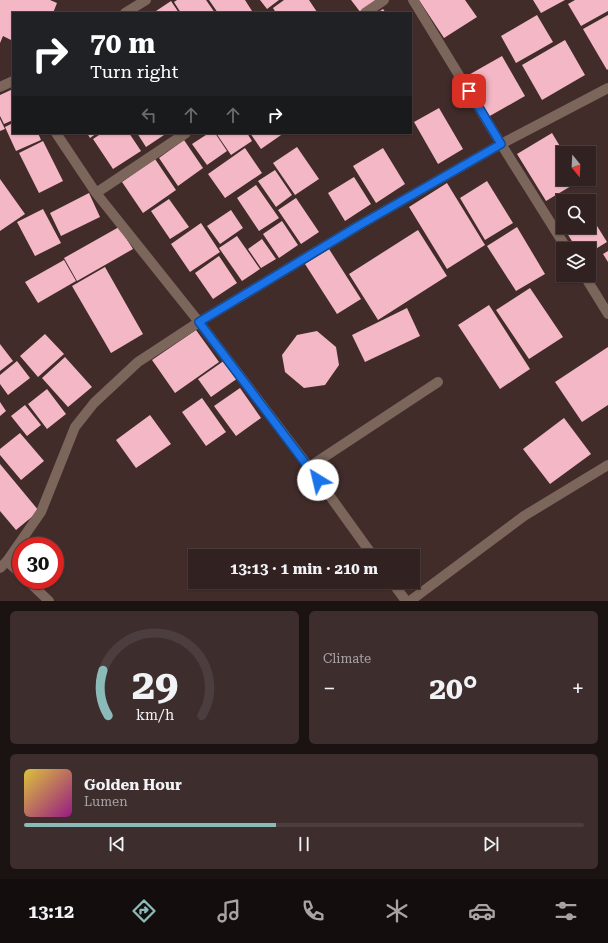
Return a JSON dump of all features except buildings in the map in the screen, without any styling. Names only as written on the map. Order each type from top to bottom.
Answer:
[{"type":"street","points":[[127,12],[146,0]]},
{"type":"street","points":[[366,12],[384,0]]},
{"type":"street","points":[[413,0],[563,242]]},
{"type":"street","points":[[0,87],[12,81]]},
{"type":"street","points":[[12,568],[2,562],[41,512],[75,428],[94,403],[138,362],[199,322],[358,226],[501,144],[608,88]]},
{"type":"street","points":[[57,134],[96,193],[199,322],[309,467],[368,549]]},
{"type":"street","points":[[96,193],[184,134]]},
{"type":"street","points":[[588,282],[608,314]]},
{"type":"street","points":[[309,467],[438,382]]},
{"type":"street","points":[[410,601],[524,516],[608,465]]},
{"type":"street","points":[[36,589],[49,601]]},
{"type":"street","points":[[397,589],[406,601]]},
{"type":"route","points":[[318,480],[199,322],[358,226],[501,144],[469,91]]}]
